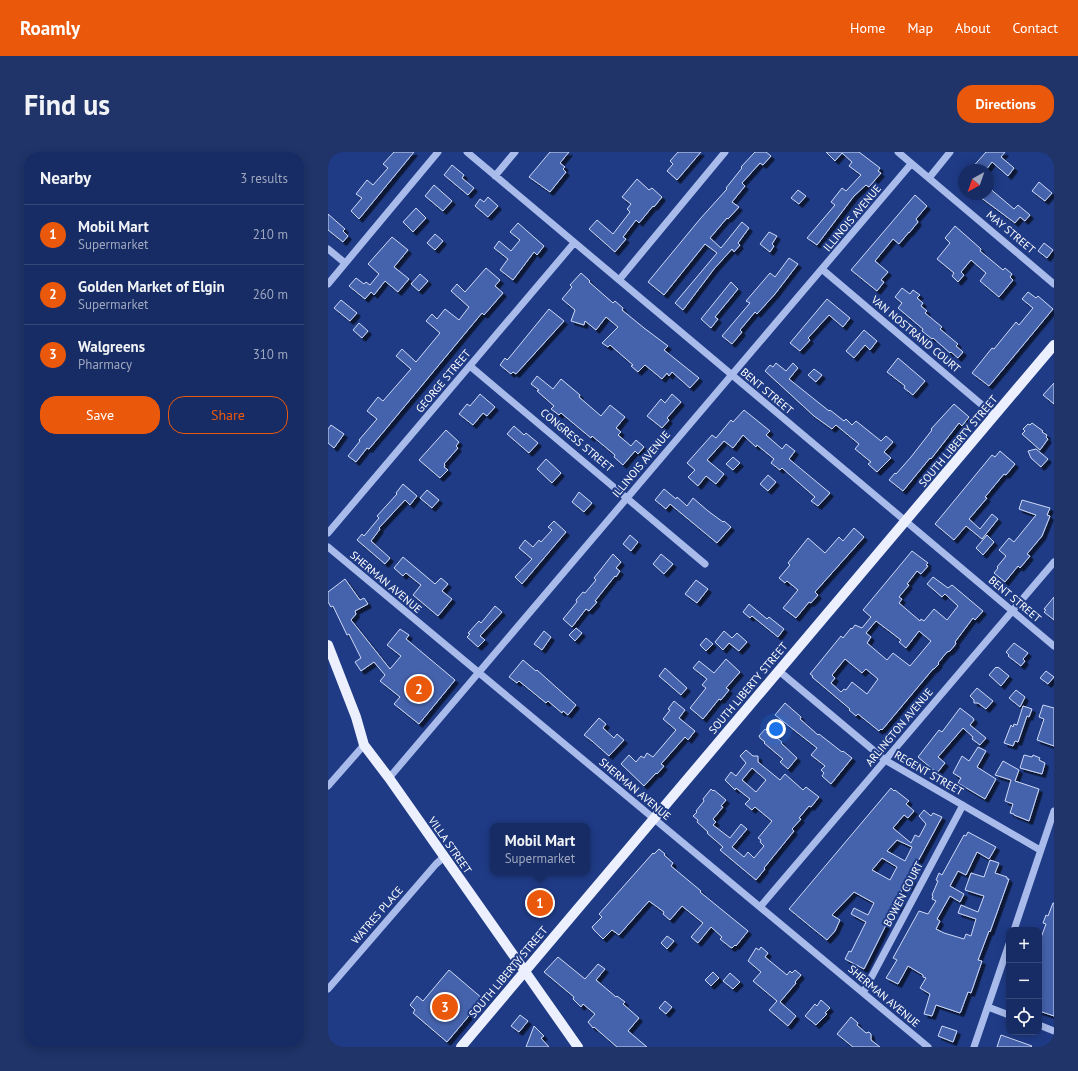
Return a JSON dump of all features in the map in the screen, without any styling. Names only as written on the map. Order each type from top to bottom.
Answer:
[{"type":"main road","name":"SOUTH LIBERTY STREET","points":[[460,1047],[1054,345]]},
{"type":"main road","name":"VILLA STREET","points":[[328,644],[354,712],[364,745],[389,778],[578,1047]]},
{"type":"street","points":[[328,284],[438,152]]},
{"type":"street","name":"BENT STREET","points":[[466,152],[1054,646]]},
{"type":"street","points":[[495,176],[515,152]]},
{"type":"street","points":[[619,280],[725,152]]},
{"type":"street","name":"MAY STREET","points":[[898,152],[1054,284]]},
{"type":"street","points":[[929,178],[950,152]]},
{"type":"street","name":"ILLINOIS AVENUE","points":[[389,778],[911,164]]},
{"type":"street","name":"GEORGE STREET","points":[[328,533],[574,243]]},
{"type":"street","points":[[328,249],[345,263]]},
{"type":"street","name":"VAN NOSTRAND COURT","points":[[822,270],[995,416]]},
{"type":"street","name":"CONGRESS STREET","points":[[470,366],[706,564]]},
{"type":"street","name":"SHERMAN AVENUE","points":[[328,548],[928,1047]]},
{"type":"street","name":"ARLINGTON AVENUE","points":[[760,908],[1054,562]]},
{"type":"street","name":"REGENT STREET","points":[[779,671],[885,760],[1040,850]]},
{"type":"street","points":[[328,786],[364,745]]},
{"type":"street","name":"BOWEN COURT","points":[[863,993],[964,805]]},
{"type":"street","points":[[1015,927],[1054,811]]},
{"type":"street","name":"WATRES PLACE","points":[[328,989],[436,864],[444,857]]},
{"type":"street","points":[[974,1047],[1006,953]]},
{"type":"street","points":[[988,1008],[1006,1014]]},
{"type":"street","points":[[1042,1027],[1054,1031]]},
{"type":"building","points":[[394,152],[414,152],[359,219],[351,211],[362,198],[356,194],[367,180],[373,185],[388,168],[383,164]]},
{"type":"building","points":[[550,152],[569,152],[560,163],[565,167],[563,169],[566,172],[550,192],[529,177]]},
{"type":"building","points":[[678,152],[701,152],[677,180],[667,171],[673,164],[670,161]]},
{"type":"building","points":[[755,152],[766,152],[771,156],[763,165],[760,163],[742,183],[745,186],[732,202],[739,207],[728,219],[727,218],[710,238],[721,248],[742,222],[749,228],[738,243],[740,245],[734,252],[732,249],[714,269],[683,310],[675,303],[717,253],[705,244],[664,295],[648,282],[727,189],[726,188],[742,168],[741,167]]},
{"type":"building","points":[[826,152],[859,152],[880,168],[878,171],[881,173],[869,187],[866,185],[854,196],[817,245],[807,238],[835,205],[831,202],[842,188],[846,191],[861,175],[849,166],[852,162],[842,153],[835,161]]},
{"type":"building","points":[[986,152],[1005,152],[1001,157],[1014,168],[1008,176],[992,162],[990,164],[975,164]]},
{"type":"building","points":[[452,165],[464,175],[462,178],[474,188],[468,195],[444,175]]},
{"type":"building","points":[[637,179],[649,190],[652,188],[662,197],[639,223],[636,220],[623,237],[626,239],[615,252],[589,229],[597,220],[613,234],[630,212],[627,209],[631,204],[622,197]]},
{"type":"building","points":[[1039,182],[1052,193],[1045,201],[1032,191]]},
{"type":"building","points":[[434,185],[452,201],[443,211],[425,196]]},
{"type":"building","points":[[798,190],[806,196],[799,204],[791,198]]},
{"type":"building","points":[[994,192],[1014,209],[1018,205],[1030,215],[1025,221],[1020,217],[1015,223],[984,200],[994,200]]},
{"type":"building","points":[[915,195],[927,206],[916,219],[918,222],[899,244],[893,239],[875,261],[888,272],[881,280],[884,282],[877,291],[851,270]]},
{"type":"building","points":[[488,197],[498,206],[488,217],[475,206],[480,199],[484,202]]},
{"type":"building","points":[[416,208],[426,218],[413,232],[403,222]]},
{"type":"building","points":[[328,214],[345,229],[343,231],[348,236],[343,242],[328,230]]},
{"type":"building","points":[[518,223],[544,246],[537,255],[534,252],[513,280],[500,270],[508,259],[494,248],[499,241],[511,251],[520,240],[510,232]]},
{"type":"building","points":[[955,226],[981,249],[980,251],[1003,270],[1005,268],[1012,274],[1010,277],[1013,280],[999,297],[980,281],[986,273],[971,260],[961,272],[964,275],[958,282],[952,276],[954,273],[937,259],[950,243],[945,238]]},
{"type":"building","points":[[769,232],[777,236],[772,244],[774,246],[770,252],[760,244]]},
{"type":"building","points":[[435,234],[443,241],[435,250],[427,243]]},
{"type":"building","points":[[392,237],[408,250],[394,267],[409,279],[398,292],[385,281],[374,295],[371,292],[365,299],[349,286],[356,278],[364,284],[366,282],[370,285],[379,274],[368,264]]},
{"type":"building","points":[[1044,243],[1053,250],[1047,258],[1038,251]]},
{"type":"building","points":[[789,258],[798,264],[775,294],[757,314],[755,312],[740,330],[742,332],[732,344],[722,336],[750,303],[746,301],[770,273],[775,277]]},
{"type":"building","points":[[486,268],[500,280],[495,286],[503,293],[484,315],[482,313],[369,449],[367,448],[356,462],[348,456],[360,441],[359,440],[377,419],[367,411],[378,397],[383,401],[411,369],[396,356],[402,349],[416,362],[440,333],[426,321],[432,314],[437,319],[445,309],[459,320],[469,307],[451,291],[457,284],[465,292]]},
{"type":"building","points":[[581,273],[613,303],[615,301],[623,308],[622,310],[668,346],[664,350],[699,378],[690,388],[672,372],[669,376],[667,373],[662,379],[645,365],[638,372],[631,366],[633,365],[610,345],[608,347],[602,343],[618,327],[606,317],[596,330],[585,321],[584,325],[571,321],[575,310],[562,299],[572,287],[570,285]]},
{"type":"building","points":[[420,274],[428,281],[419,291],[411,284]]},
{"type":"building","points":[[731,282],[738,289],[715,317],[718,319],[711,328],[701,319]]},
{"type":"building","points":[[902,288],[910,294],[913,290],[920,295],[917,298],[923,303],[921,306],[927,311],[925,313],[942,327],[940,329],[958,344],[956,346],[963,352],[958,358],[922,331],[923,329],[898,308],[902,303],[895,297]]},
{"type":"building","points":[[1028,292],[1036,298],[1038,296],[1053,309],[989,386],[972,373],[1016,322],[1019,325],[1033,308],[1022,299]]},
{"type":"building","points":[[827,299],[850,318],[843,327],[829,315],[808,338],[810,340],[800,351],[790,343]]},
{"type":"building","points":[[341,300],[357,313],[350,321],[334,308]]},
{"type":"building","points":[[549,309],[564,321],[516,374],[513,372],[511,374],[500,365],[505,358],[507,360],[509,358]]},
{"type":"building","points":[[359,323],[368,331],[362,338],[353,330]]},
{"type":"building","points":[[864,330],[877,341],[870,350],[865,345],[854,358],[846,351]]},
{"type":"building","points":[[898,358],[925,381],[913,395],[904,388],[905,386],[887,372]]},
{"type":"building","points":[[776,363],[786,371],[793,363],[798,368],[789,379],[844,421],[846,419],[852,425],[856,421],[881,441],[886,436],[893,442],[884,452],[891,458],[877,472],[868,464],[871,462],[855,449],[859,444],[836,425],[832,429],[814,416],[765,371],[770,365],[773,367]]},
{"type":"building","points":[[814,369],[822,375],[816,382],[808,375]]},
{"type":"building","points":[[537,376],[553,389],[561,379],[601,416],[610,405],[625,417],[616,428],[621,432],[618,435],[631,446],[636,440],[644,447],[638,454],[635,451],[623,465],[614,457],[615,455],[592,436],[591,438],[561,413],[559,415],[551,409],[554,406],[531,384]]},
{"type":"building","points":[[1054,383],[1054,404],[1043,395]]},
{"type":"building","points":[[480,394],[495,407],[487,416],[483,413],[473,425],[459,414],[467,404],[470,406]]},
{"type":"building","points":[[672,394],[681,402],[667,418],[669,420],[662,428],[647,416],[661,399],[665,403]]},
{"type":"building","points":[[954,404],[969,417],[962,426],[959,423],[931,459],[930,458],[903,491],[889,480],[911,457],[932,430],[931,429]]},
{"type":"building","points":[[744,410],[770,431],[766,435],[782,449],[786,444],[795,451],[789,459],[830,493],[818,506],[811,501],[815,497],[782,468],[780,470],[771,463],[774,459],[757,445],[756,447],[743,435],[733,448],[724,441],[707,460],[724,474],[716,484],[706,476],[698,486],[688,477],[695,470],[687,463],[712,435],[716,438],[731,420],[733,422]]},
{"type":"building","points":[[1032,423],[1047,435],[1046,437],[1048,439],[1040,450],[1022,434],[1025,431],[1023,429],[1028,424],[1030,425]]},
{"type":"building","points":[[331,425],[344,434],[334,448],[328,443],[328,429]]},
{"type":"building","points":[[514,426],[524,435],[526,433],[538,443],[529,453],[507,434]]},
{"type":"building","points":[[446,430],[459,442],[456,446],[458,448],[444,464],[444,467],[448,470],[440,478],[419,460]]},
{"type":"building","points":[[1036,449],[1048,459],[1041,467],[1031,458],[1028,451]]},
{"type":"building","points":[[1000,451],[1015,464],[1006,475],[1004,474],[985,497],[987,498],[969,519],[980,529],[992,514],[998,519],[982,539],[966,526],[954,540],[935,524],[992,455],[995,457]]},
{"type":"building","points":[[733,457],[740,463],[733,470],[726,464]]},
{"type":"building","points":[[546,459],[561,473],[552,483],[537,469]]},
{"type":"building","points":[[768,475],[776,482],[768,491],[760,484]]},
{"type":"building","points":[[403,484],[417,496],[410,505],[405,500],[379,528],[380,529],[371,541],[390,558],[385,564],[357,540],[362,534],[364,536],[379,518],[377,516],[397,494],[396,493]]},
{"type":"building","points":[[664,489],[676,499],[677,497],[687,506],[693,498],[708,511],[731,527],[717,543],[670,504],[666,509],[655,500]]},
{"type":"building","points":[[427,490],[439,500],[432,508],[420,498]]},
{"type":"building","points":[[579,492],[592,503],[584,512],[572,502]]},
{"type":"building","points":[[1022,500],[1050,508],[1047,515],[1050,516],[1042,536],[1027,554],[1030,556],[1020,568],[1018,566],[1005,582],[994,573],[1006,556],[999,550],[1009,538],[1014,542],[1036,515],[1019,509]]},
{"type":"building","points":[[554,521],[566,532],[522,584],[515,577],[532,559],[519,548],[525,540],[533,547],[539,540],[541,542],[552,530],[548,527]]},
{"type":"building","points":[[854,528],[864,537],[815,592],[818,595],[811,603],[809,602],[796,618],[783,608],[798,590],[787,581],[785,583],[779,578],[790,565],[788,563],[808,538],[825,553],[839,537],[843,541]]},
{"type":"building","points":[[630,535],[638,542],[631,551],[623,544]]},
{"type":"building","points":[[987,535],[994,542],[983,555],[976,548]]},
{"type":"building","points":[[912,551],[928,563],[926,565],[928,566],[921,574],[917,571],[907,584],[909,585],[899,597],[902,599],[899,603],[920,621],[921,619],[924,621],[934,609],[947,620],[958,606],[945,594],[942,597],[927,584],[933,577],[948,588],[952,585],[983,611],[975,620],[973,618],[955,642],[955,645],[950,651],[947,652],[938,663],[939,664],[933,669],[882,730],[881,729],[879,731],[858,714],[856,716],[810,674],[841,636],[843,638],[855,625],[862,628],[871,617],[863,610]],"holes":[[[876,621],[901,640],[899,642],[906,648],[919,631],[931,641],[910,666],[893,653],[887,660],[867,643],[871,637],[866,633]],[[845,659],[862,673],[866,669],[878,679],[867,694],[852,682],[846,690],[844,689],[841,692],[831,683],[835,678],[832,675]]]},
{"type":"building","points":[[613,554],[621,562],[616,568],[620,571],[595,601],[597,602],[589,611],[586,609],[572,627],[563,619],[577,602],[576,600],[583,592],[585,593],[596,580],[594,578]]},
{"type":"building","points":[[661,554],[673,564],[664,574],[653,564]]},
{"type":"building","points":[[403,557],[435,584],[441,578],[448,584],[442,591],[452,599],[438,616],[413,595],[421,585],[406,573],[403,576],[394,568]]},
{"type":"building","points":[[345,579],[360,600],[364,598],[368,604],[355,611],[356,614],[351,620],[390,669],[401,656],[387,645],[400,629],[409,635],[406,639],[455,680],[419,724],[394,704],[400,697],[380,681],[385,675],[374,662],[361,671],[355,662],[361,658],[349,634],[347,635],[333,606],[331,607],[328,602],[328,592]]},
{"type":"building","points":[[696,580],[708,589],[697,603],[685,594]]},
{"type":"building","points":[[1054,597],[1054,620],[1044,612],[1046,610],[1044,609]]},
{"type":"building","points":[[749,604],[767,619],[769,617],[784,629],[778,637],[752,616],[750,618],[743,612]]},
{"type":"building","points":[[495,606],[502,612],[480,636],[485,640],[478,647],[467,637],[470,634],[468,633],[479,621],[481,623]]},
{"type":"building","points":[[576,628],[582,633],[575,641],[569,635]]},
{"type":"building","points":[[544,631],[551,637],[542,650],[534,644]]},
{"type":"building","points":[[724,631],[732,638],[737,633],[747,642],[739,651],[729,643],[723,650],[715,642]]},
{"type":"building","points":[[706,638],[713,644],[706,651],[700,645]]},
{"type":"building","points":[[1014,643],[1028,653],[1023,659],[1025,661],[1021,666],[1008,656],[1009,655],[1006,652]]},
{"type":"building","points":[[726,659],[740,672],[726,688],[729,690],[721,700],[719,699],[703,719],[690,708],[706,688],[702,685],[707,679],[693,668],[699,661],[714,673]]},
{"type":"building","points":[[523,660],[536,671],[537,670],[576,705],[568,715],[563,711],[562,713],[548,701],[546,703],[519,681],[517,683],[509,677]]},
{"type":"building","points":[[996,667],[1009,676],[1001,686],[989,675]]},
{"type":"building","points":[[665,668],[687,688],[681,695],[659,676]]},
{"type":"building","points":[[1046,671],[1054,677],[1048,684],[1040,678]]},
{"type":"building","points":[[977,688],[993,701],[986,709],[978,703],[974,703],[974,700],[970,696]]},
{"type":"building","points":[[1016,690],[1025,697],[1020,707],[1009,698]]},
{"type":"building","points":[[674,701],[685,710],[679,718],[695,731],[688,740],[685,737],[661,764],[664,766],[644,786],[621,764],[629,755],[636,762],[641,756],[644,758],[647,753],[653,757],[676,730],[663,719],[670,710],[668,709]]},
{"type":"building","points":[[785,703],[818,735],[819,734],[852,758],[831,784],[822,776],[824,773],[821,770],[825,766],[811,755],[817,748],[775,715]]},
{"type":"building","points":[[1043,705],[1054,708],[1054,746],[1037,740],[1044,719],[1039,717]]},
{"type":"building","points":[[1023,706],[1032,709],[1029,717],[1027,716],[1018,742],[1015,741],[1013,746],[1004,743],[1011,725],[1013,727],[1014,724],[1017,725]]},
{"type":"building","points":[[960,708],[973,718],[974,720],[970,725],[986,738],[980,745],[972,739],[973,737],[963,728],[938,757],[945,763],[937,773],[918,757],[939,730],[942,732]]},
{"type":"building","points":[[599,718],[606,724],[603,728],[614,738],[617,734],[624,740],[609,756],[584,735]]},
{"type":"building","points":[[765,729],[771,734],[774,733],[782,742],[781,743],[797,758],[788,769],[780,762],[783,759],[760,738],[759,736]]},
{"type":"building","points":[[978,747],[986,751],[977,767],[996,779],[985,799],[958,783],[961,778],[953,773],[962,756],[969,761]]},
{"type":"building","points":[[746,750],[753,756],[758,756],[758,762],[780,780],[785,774],[803,790],[806,787],[819,797],[799,818],[801,819],[792,829],[794,831],[756,880],[720,850],[723,847],[707,833],[708,832],[693,816],[711,789],[713,791],[714,790],[726,800],[721,806],[723,807],[713,819],[716,822],[713,825],[730,838],[741,824],[747,829],[732,847],[744,857],[748,852],[754,858],[764,846],[758,838],[772,821],[755,807],[752,810],[745,804],[750,799],[736,788],[735,790],[725,780],[731,772],[736,776],[746,763],[740,756]],"holes":[[[752,768],[766,780],[756,792],[742,780]]]},
{"type":"building","points":[[1024,755],[1032,757],[1033,755],[1040,758],[1039,760],[1045,763],[1042,774],[1020,768]]},
{"type":"building","points":[[1003,761],[1019,770],[1015,781],[1039,789],[1029,821],[1010,813],[1013,804],[1005,801],[1011,780],[995,775]]},
{"type":"building","points":[[891,788],[909,801],[906,804],[914,811],[908,818],[904,815],[893,828],[911,843],[915,835],[919,837],[926,824],[919,816],[924,810],[931,816],[933,813],[942,817],[909,878],[912,880],[908,888],[904,887],[897,899],[901,901],[897,909],[894,907],[864,969],[845,959],[849,951],[851,952],[866,922],[851,914],[854,908],[868,915],[874,903],[854,892],[832,915],[840,920],[835,931],[827,940],[789,909]],"holes":[[[897,840],[912,847],[905,861],[887,851]],[[882,858],[897,867],[890,880],[872,870]]]},
{"type":"building","points":[[968,832],[996,847],[989,859],[977,852],[966,875],[958,871],[950,886],[964,894],[960,902],[950,896],[937,919],[940,921],[936,929],[964,939],[966,934],[971,936],[976,919],[958,913],[961,905],[978,912],[984,896],[965,890],[971,873],[984,877],[990,860],[999,863],[995,873],[1009,879],[978,960],[982,961],[971,993],[968,992],[960,1013],[936,1005],[932,1016],[924,1014],[930,994],[920,988],[926,978],[923,977],[923,975],[908,966],[898,984],[886,978],[897,960],[893,958],[919,911],[928,914],[936,901],[932,899],[932,895],[938,881],[936,880],[939,873],[942,875],[964,835],[966,836]]},
{"type":"building","points":[[659,849],[673,863],[671,866],[748,931],[736,946],[735,945],[732,948],[730,947],[720,939],[722,937],[711,927],[698,943],[691,937],[703,923],[682,906],[670,920],[663,914],[664,912],[649,901],[619,935],[612,930],[603,939],[594,930],[592,927],[602,917],[599,914],[653,853],[654,854]]},
{"type":"building","points":[[1054,903],[1054,1016],[1042,1012],[1042,935],[1046,924],[1043,923],[1046,915],[1048,916]]},
{"type":"building","points":[[667,936],[674,941],[667,949],[661,943]]},
{"type":"building","points":[[761,947],[768,953],[765,957],[787,975],[790,971],[792,973],[795,970],[801,975],[780,1002],[796,1016],[788,1026],[769,1010],[777,1001],[753,981],[761,972],[748,961],[756,948],[759,950]]},
{"type":"building","points":[[558,957],[585,979],[598,964],[605,969],[596,980],[616,997],[617,996],[625,1002],[623,1004],[639,1018],[628,1031],[647,1047],[617,1047],[594,1027],[593,1028],[588,1022],[595,1014],[583,1004],[581,1007],[573,999],[574,997],[544,972]]},
{"type":"building","points":[[449,970],[483,999],[447,1042],[413,1013],[415,1010],[410,1005],[417,996],[423,1001]]},
{"type":"building","points":[[713,972],[719,978],[711,986],[705,980]]},
{"type":"building","points":[[730,973],[740,982],[733,989],[723,981]]},
{"type":"building","points":[[821,1000],[830,1008],[825,1013],[827,1014],[816,1025],[805,1016],[815,1004],[817,1006]]},
{"type":"building","points":[[665,1001],[672,1007],[666,1014],[659,1008]]},
{"type":"building","points":[[520,1015],[528,1021],[519,1032],[511,1026]]},
{"type":"building","points":[[851,1017],[866,1033],[869,1032],[871,1034],[871,1040],[880,1047],[853,1047],[837,1034]]},
{"type":"building","points":[[534,1026],[544,1036],[541,1038],[549,1047],[526,1047]]},
{"type":"building","points":[[942,1026],[957,1031],[953,1042],[938,1036]]},
{"type":"building","points":[[1001,1035],[1032,1046],[997,1047]]},
{"type":"place","name":"Golden Market of Elgin","points":[[419,689]]},
{"type":"place","name":"Mobil Mart","points":[[540,903]]},
{"type":"place","name":"Walgreens","points":[[445,1007]]}]
